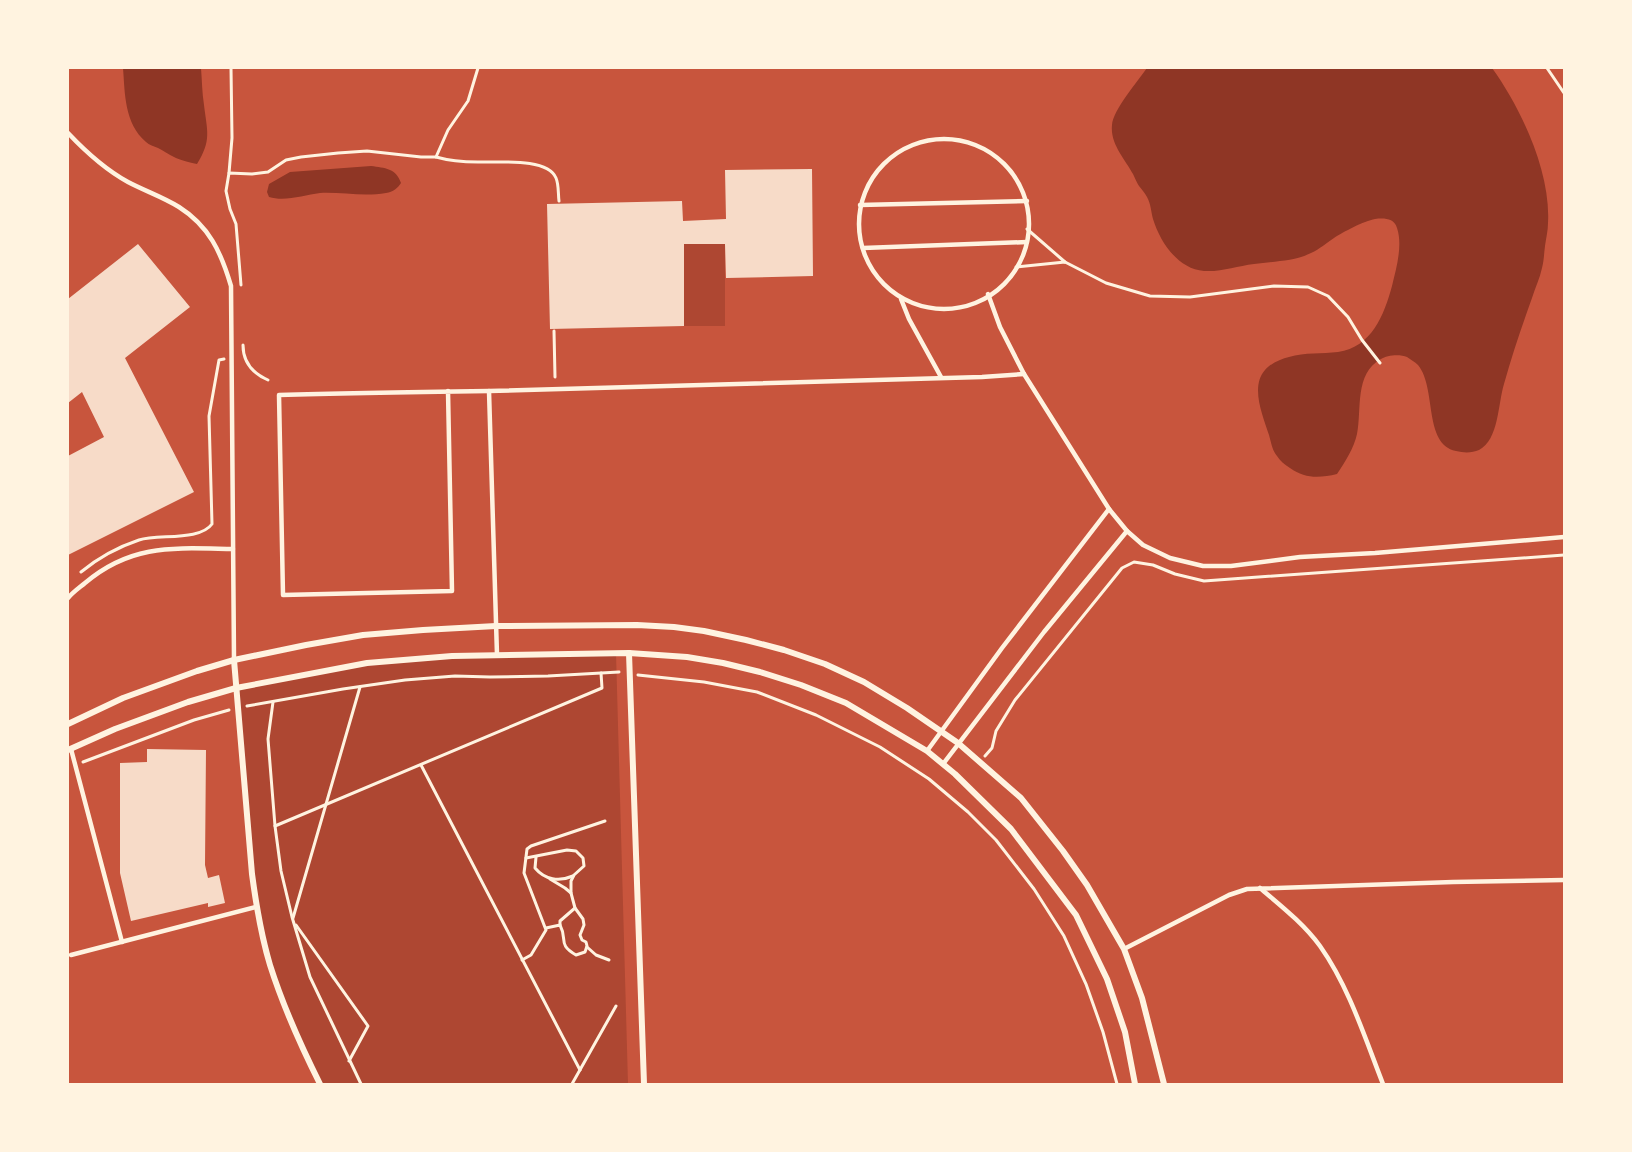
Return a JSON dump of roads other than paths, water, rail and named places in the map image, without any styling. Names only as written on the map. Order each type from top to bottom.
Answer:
[{"type":"street","points":[[68,724],[123,698],[234,660],[306,645],[423,630],[496,626],[674,627],[746,640],[825,664],[864,682],[942,730],[1021,798],[1087,885],[1124,949],[1142,998],[1164,1084]]},
{"type":"street","points":[[629,653],[644,1084]]},
{"type":"street","points":[[69,749],[188,702],[237,688],[367,663],[452,656],[629,653],[687,657],[760,672],[846,703],[927,751],[955,774],[1011,829],[1076,915],[1107,979],[1125,1032],[1135,1084]]},
{"type":"street","points":[[234,660],[256,908],[270,964],[295,1032],[320,1084]]},
{"type":"lane","points":[[68,133],[87,152],[127,182],[179,207],[197,221],[213,240],[223,260],[231,286],[234,660]]},
{"type":"lane","points":[[942,138],[970,142],[996,155],[1015,176],[1027,201],[1027,249],[1006,285],[962,308],[933,309],[901,299],[882,284],[866,260],[859,233],[860,205],[871,179],[890,158],[915,144],[942,138]]},
{"type":"lane","points":[[860,205],[1027,201]]},
{"type":"lane","points":[[863,248],[1027,242]]},
{"type":"lane","points":[[988,294],[1000,327],[1024,374],[1109,510],[1127,531],[1143,544],[1170,558],[1203,567],[1231,566],[1300,557],[1564,537]]},
{"type":"lane","points":[[901,299],[940,377]]},
{"type":"lane","points":[[448,391],[452,591],[283,595],[279,394],[448,391],[489,391],[1024,374]]},
{"type":"lane","points":[[489,391],[497,655]]},
{"type":"lane","points":[[927,751],[1002,648],[1109,510]]},
{"type":"lane","points":[[943,764],[1044,632],[1127,531]]},
{"type":"lane","points":[[68,598],[93,575],[116,561],[144,552],[182,548],[233,549]]},
{"type":"lane","points":[[69,749],[76,765],[122,942]]},
{"type":"lane","points":[[1124,949],[1247,889],[1564,880]]},
{"type":"lane","points":[[1260,888],[1292,914],[1320,946],[1345,988],[1383,1084]]},
{"type":"lane","points":[[71,955],[256,908]]}]
